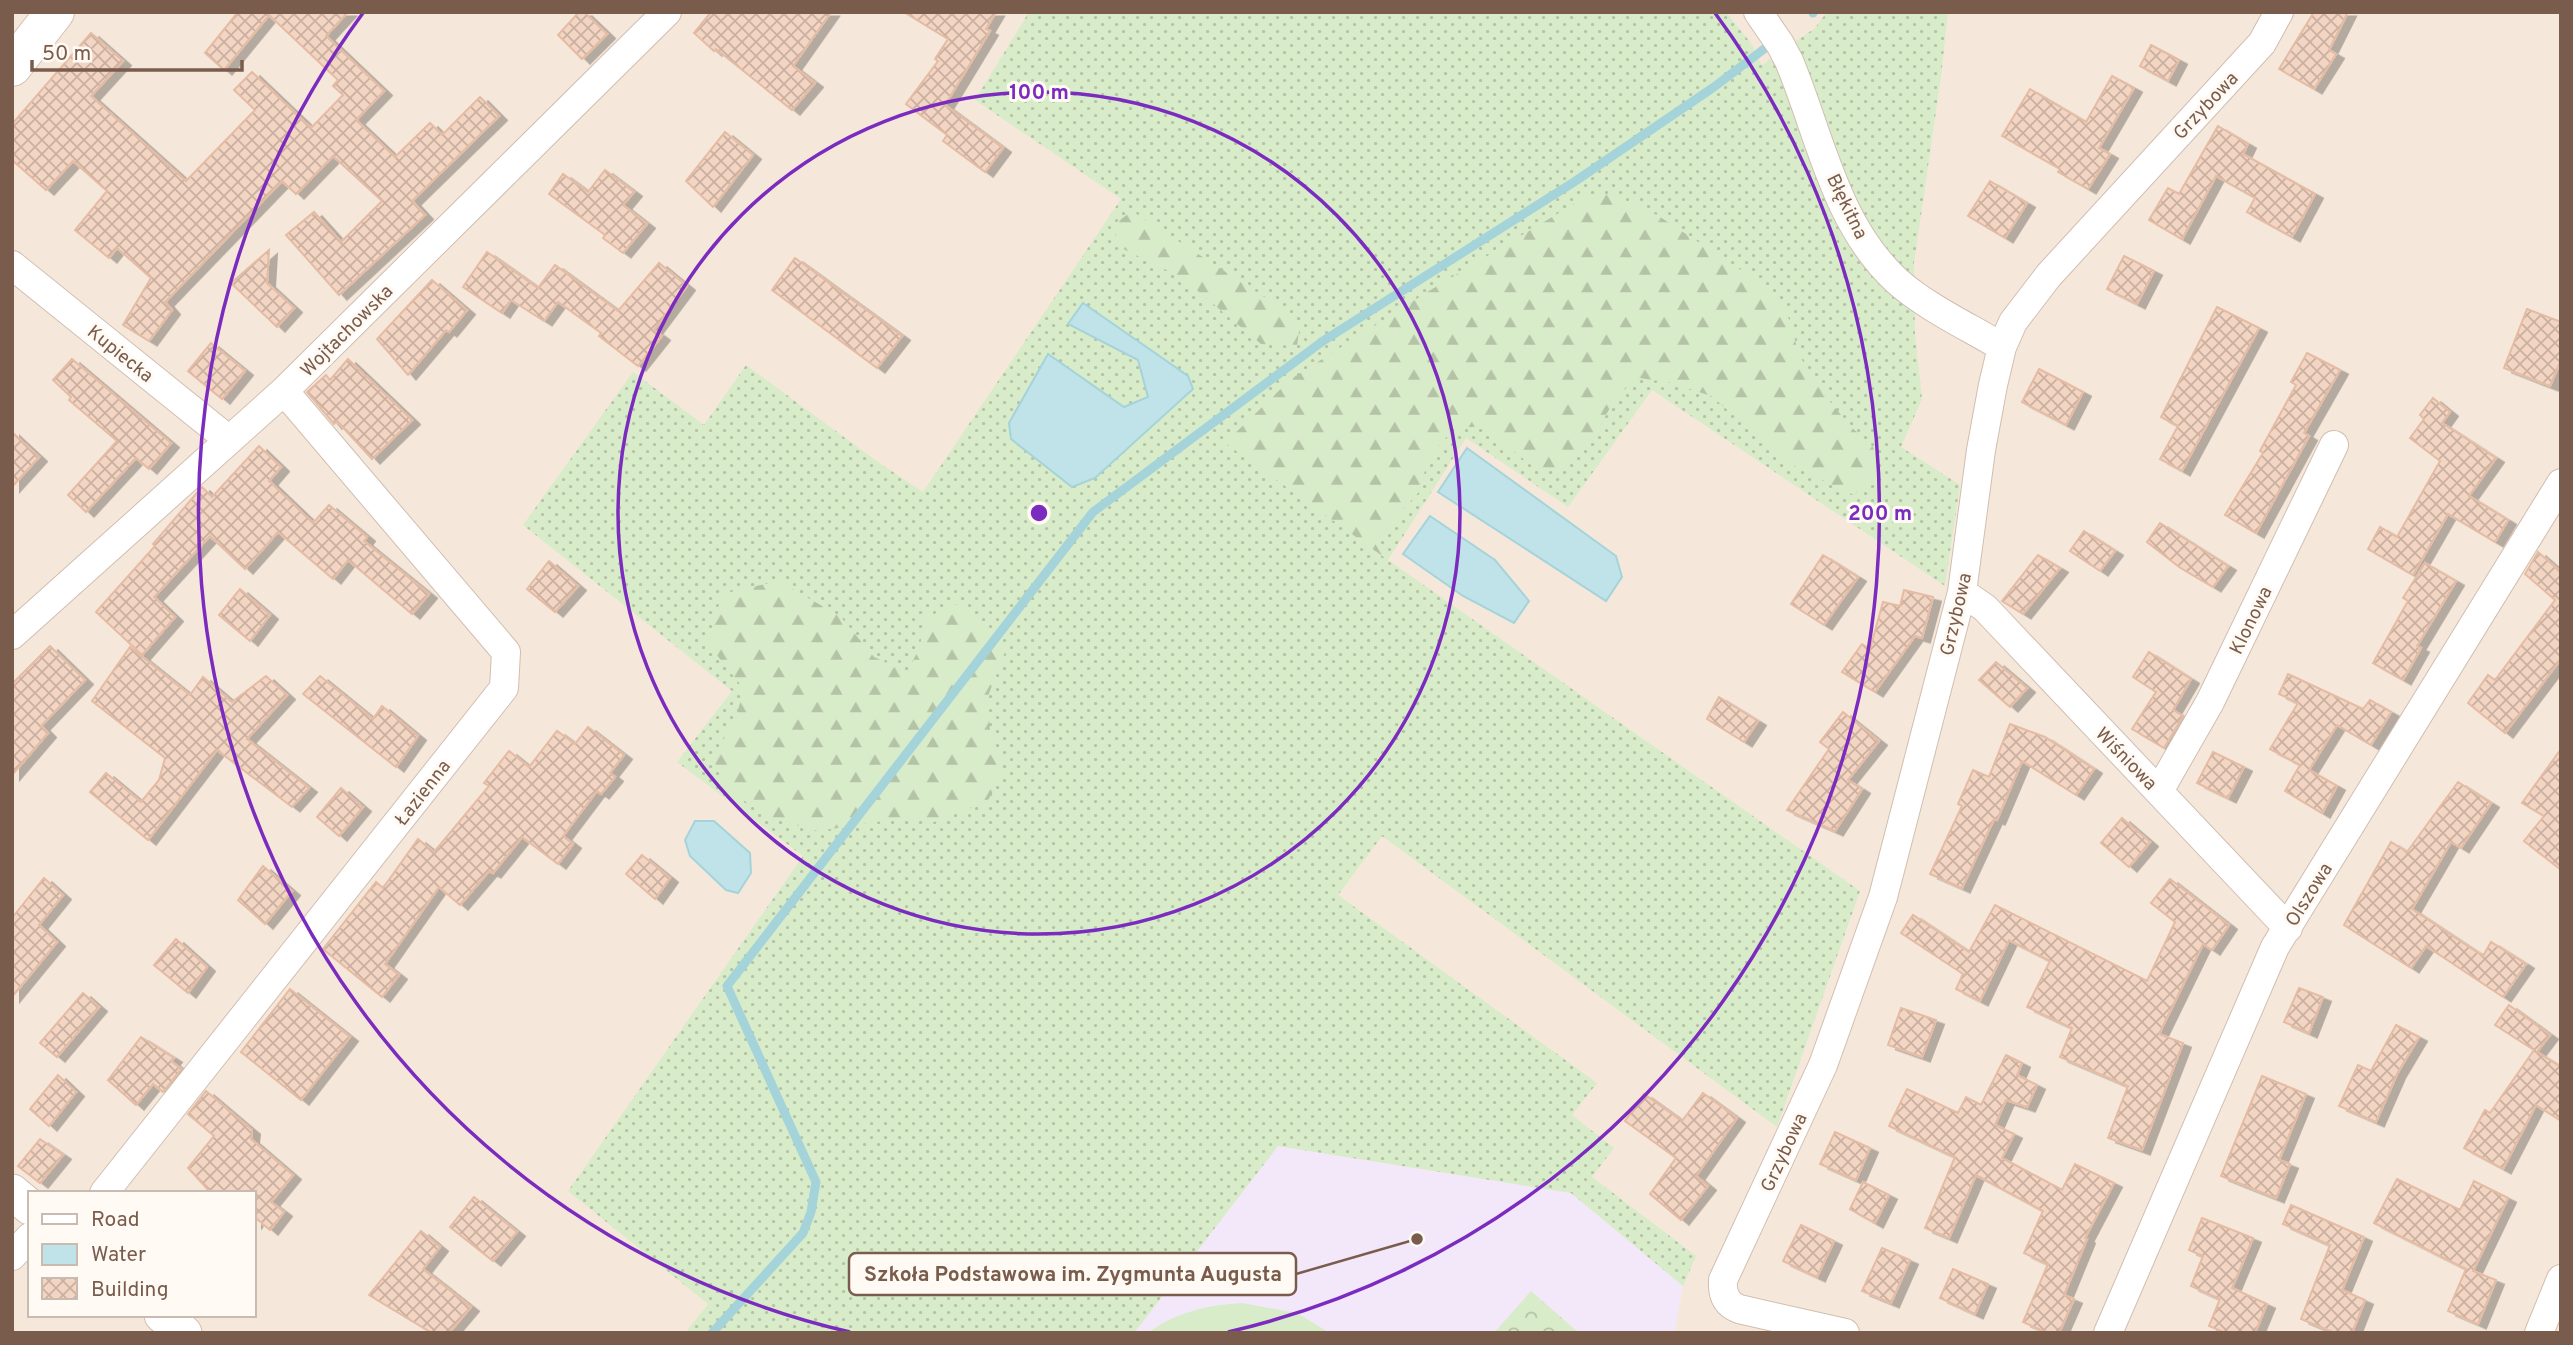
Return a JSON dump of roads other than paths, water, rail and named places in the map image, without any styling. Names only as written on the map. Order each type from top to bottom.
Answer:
[{"type":"main road","points":[[12,67],[55,12]]},
{"type":"street","name":"Wojtachowska","points":[[12,635],[284,391],[667,12]]},
{"type":"street","name":"Błękitna","points":[[1758,12],[1789,61],[1840,199],[1857,233],[1898,281],[2008,335]]},
{"type":"street","name":"Grzybowa","points":[[1845,1333],[1739,1310],[1733,1307],[1724,1295],[1723,1280],[1823,1065],[1883,897],[1962,592],[1981,450],[1993,385],[2008,335],[2049,275],[2262,43],[2279,12]]},
{"type":"street","name":"Kupiecka","points":[[12,265],[229,440]]},
{"type":"street","name":"Łazienna","points":[[106,1191],[504,688],[506,652],[284,391]]},
{"type":"street","name":"Klonowa","points":[[2159,791],[2210,702],[2334,446]]},
{"type":"street","name":"Olszowa","points":[[2108,1333],[2276,947],[2561,483]]},
{"type":"street","name":"Wiśniowa","points":[[1962,592],[1984,608],[2288,928]]},
{"type":"street","points":[[12,1192],[28,1205]]},
{"type":"street","points":[[12,1256],[28,1239]]},
{"type":"street","points":[[2539,1333],[2561,1279]]},
{"type":"street","points":[[164,1317],[184,1333]]},
{"type":"water","points":[[1083,303],[1188,376],[1193,389],[1095,478],[1072,487],[1011,439],[1009,423],[1048,354],[1124,407],[1148,397],[1138,360],[1068,324]]},
{"type":"water","points":[[1467,448],[1616,556],[1622,577],[1606,601],[1438,492]]},
{"type":"water","points":[[1430,516],[1495,560],[1529,601],[1514,623],[1463,596],[1403,554]]},
{"type":"water","points":[[695,821],[714,821],[750,853],[751,873],[738,893],[726,890],[690,856],[685,840]]},
{"type":"waterway","points":[[712,1333],[803,1233],[811,1212],[816,1182],[727,986],[1093,512],[1323,341],[1574,182],[1714,87],[1768,46]]},
{"type":"place","name":"Szkoła Podstawowa im. Zygmunta Augusta","points":[[1417,1239]]}]
